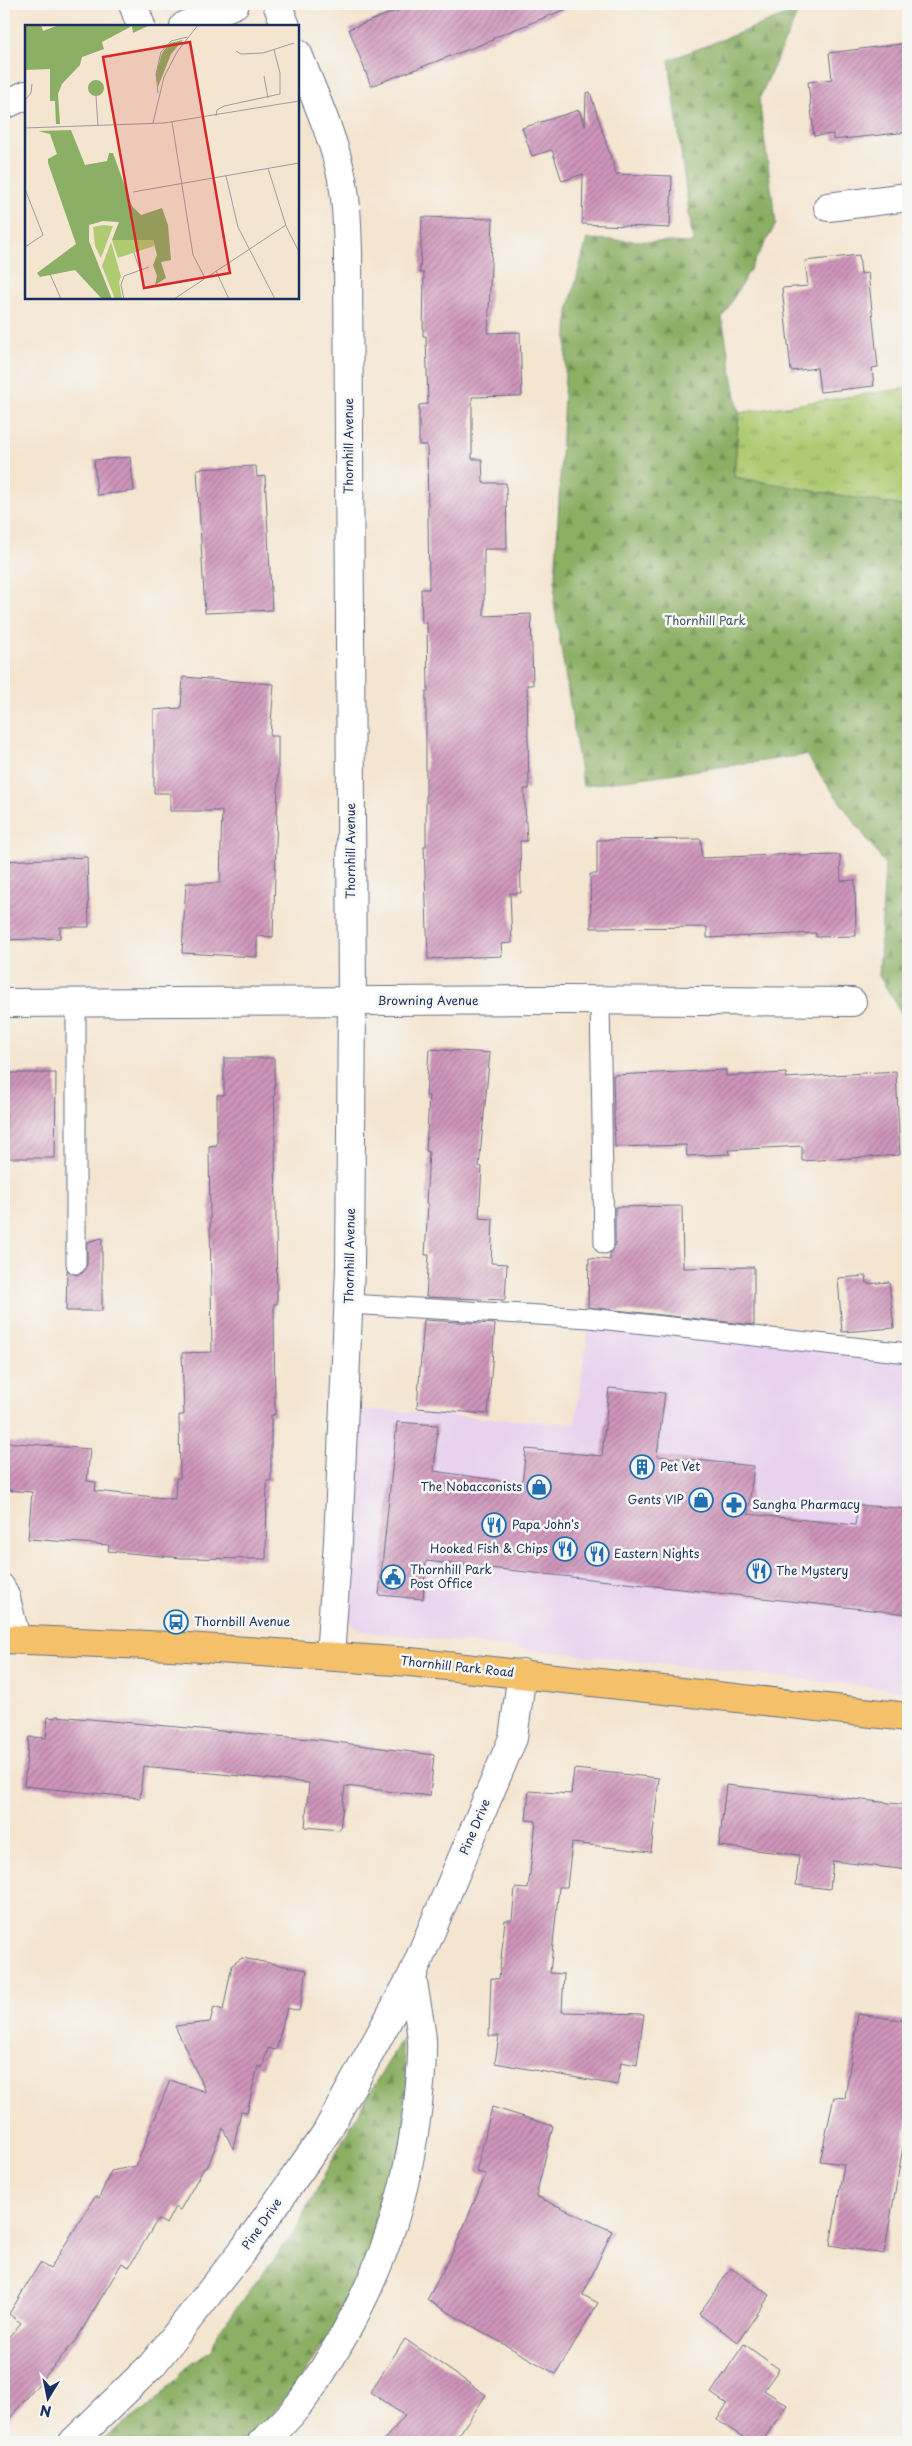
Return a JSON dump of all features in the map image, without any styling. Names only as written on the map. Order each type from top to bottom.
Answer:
[{"type":"main road","name":"Thornhill Park Road","points":[[12,1639],[172,1646],[330,1656],[522,1673],[908,1717]]},
{"type":"street","points":[[133,4],[141,25]]},
{"type":"street","points":[[186,25],[235,4]]},
{"type":"street","points":[[277,4],[286,25]]},
{"type":"street","name":"Thornhill Avenue","points":[[299,57],[334,147],[346,204],[348,252],[352,1002],[350,1304],[330,1656]]},
{"type":"street","points":[[4,105],[25,96]]},
{"type":"street","points":[[828,207],[908,197]]},
{"type":"street","name":"Browning Avenue","points":[[4,1003],[852,1002]]},
{"type":"street","name":"Pine Drive","points":[[73,2442],[152,2366],[244,2249],[326,2133],[412,1976],[513,1738],[522,1673]]},
{"type":"street","points":[[262,2442],[272,2434],[311,2391],[339,2345],[377,2271],[391,2229],[407,2171],[421,2076],[422,2040],[412,1976]]},
{"type":"lane","points":[[600,1001],[604,1244]]},
{"type":"lane","points":[[76,1003],[76,1264]]},
{"type":"lane","points":[[350,1304],[590,1318],[908,1354]]},
{"type":"lane","points":[[4,1584],[10,1596],[12,1639]]},
{"type":"shaded area","points":[[590,1318],[908,1353],[908,1691],[361,1631],[334,1609],[344,1408],[575,1424]]},
{"type":"green space","name":"Thornhill Park","points":[[799,10],[759,99],[776,224],[722,318],[739,413],[734,477],[908,507],[908,1024],[879,976],[885,864],[806,755],[583,786],[554,604],[568,311],[587,239],[693,243],[669,60]]},
{"type":"green space","points":[[908,388],[908,507],[734,477],[739,413]]},
{"type":"green space","points":[[401,2040],[411,2105],[375,2262],[299,2382],[250,2442],[98,2442],[154,2403],[189,2364],[212,2350],[217,2333],[294,2233],[345,2136]]},
{"type":"building","points":[[415,4],[573,4],[574,6],[493,38],[493,40],[371,86],[349,29]]},
{"type":"building","points":[[908,43],[908,132],[833,140],[833,134],[814,136],[808,82],[832,79],[829,53]]},
{"type":"building","points":[[590,92],[616,174],[672,176],[670,228],[582,224],[583,174],[562,181],[552,150],[532,156],[522,128],[579,110],[585,126],[586,93]]},
{"type":"building","points":[[422,217],[493,219],[488,333],[520,332],[522,396],[472,397],[472,459],[482,459],[483,483],[506,483],[507,549],[484,549],[484,616],[531,614],[533,685],[527,685],[529,789],[524,789],[527,841],[520,841],[521,893],[510,893],[512,943],[501,944],[502,956],[428,959],[424,846],[426,846],[427,623],[422,623],[421,589],[429,589],[427,445],[419,445],[419,405],[428,404],[426,336],[423,336],[424,273],[420,273]]},
{"type":"building","points":[[859,255],[861,274],[868,273],[878,367],[872,368],[874,386],[820,392],[817,368],[791,371],[782,288],[808,286],[805,261]]},
{"type":"building","points":[[130,457],[134,491],[97,495],[94,460]]},
{"type":"building","points":[[256,466],[257,477],[265,476],[272,610],[205,613],[197,469]]},
{"type":"building","points":[[183,677],[274,684],[270,736],[278,736],[278,781],[273,937],[257,936],[257,957],[182,953],[186,883],[220,883],[222,811],[170,811],[170,793],[154,793],[154,710],[181,708]]},
{"type":"building","points":[[701,839],[702,858],[800,854],[800,856],[840,855],[841,881],[855,880],[856,936],[816,937],[816,933],[707,938],[707,927],[591,928],[590,874],[597,874],[597,840]]},
{"type":"building","points":[[87,857],[89,927],[60,927],[60,938],[4,940],[4,861]]},
{"type":"building","points":[[429,1049],[490,1053],[479,1166],[482,1167],[479,1218],[493,1219],[491,1263],[507,1264],[505,1300],[426,1297],[429,1255],[425,1255],[429,1152],[426,1151],[429,1096],[426,1096]]},
{"type":"building","points":[[224,1058],[274,1058],[277,1304],[274,1304],[275,1415],[271,1415],[271,1481],[267,1481],[266,1559],[182,1558],[108,1551],[109,1545],[28,1539],[32,1492],[4,1490],[4,1442],[90,1449],[87,1481],[96,1482],[95,1491],[175,1499],[176,1478],[180,1478],[179,1415],[184,1415],[182,1353],[212,1352],[209,1146],[217,1145],[217,1095],[224,1095]]},
{"type":"building","points":[[726,1070],[726,1076],[786,1073],[786,1078],[896,1071],[900,1155],[802,1161],[802,1146],[729,1150],[730,1154],[687,1156],[686,1145],[615,1147],[613,1075]]},
{"type":"building","points":[[6,1073],[56,1073],[55,1158],[6,1158]]},
{"type":"building","points":[[682,1206],[683,1268],[754,1267],[754,1325],[588,1307],[589,1258],[610,1260],[610,1254],[615,1244],[615,1207]]},
{"type":"building","points":[[102,1238],[102,1311],[66,1311],[67,1270],[76,1275],[82,1273],[87,1264],[87,1242]]},
{"type":"building","points":[[866,1276],[867,1284],[889,1282],[894,1328],[842,1332],[838,1278]]},
{"type":"building","points":[[424,1320],[495,1324],[488,1414],[417,1408]]},
{"type":"building","points":[[609,1388],[665,1393],[657,1456],[754,1466],[748,1514],[855,1525],[858,1505],[908,1509],[908,1614],[426,1561],[423,1599],[379,1595],[397,1422],[438,1425],[434,1471],[522,1484],[526,1449],[602,1456]]},
{"type":"building","points":[[56,1716],[321,1740],[434,1755],[430,1796],[345,1786],[340,1830],[305,1827],[309,1783],[143,1766],[140,1798],[24,1786],[29,1737],[46,1738],[48,1717],[56,1718]]},
{"type":"building","points":[[574,1769],[659,1778],[651,1852],[572,1843],[567,1887],[559,1887],[550,1973],[564,1974],[562,2012],[644,2014],[637,2065],[621,2062],[617,2085],[495,2063],[499,2036],[489,2036],[491,1978],[499,1979],[505,1920],[512,1920],[515,1888],[528,1889],[536,1821],[526,1820],[529,1791],[571,1794]]},
{"type":"building","points":[[726,1785],[908,1805],[908,1870],[833,1861],[830,1889],[796,1885],[799,1855],[719,1846]]},
{"type":"building","points":[[242,1958],[307,1970],[299,2011],[287,2008],[276,2050],[268,2048],[262,2068],[258,2066],[247,2112],[241,2111],[233,2149],[223,2128],[207,2168],[204,2168],[180,2210],[175,2207],[166,2224],[158,2219],[129,2267],[122,2263],[76,2340],[4,2425],[4,2342],[21,2323],[9,2314],[40,2263],[50,2269],[95,2196],[99,2198],[111,2171],[136,2166],[170,2080],[206,2092],[175,2026],[210,2022],[214,2007],[223,2010],[232,1965]]},
{"type":"building","points":[[858,2014],[908,2021],[908,2119],[884,2254],[830,2245],[844,2164],[820,2161],[834,2097],[845,2098]]},
{"type":"building","points":[[492,2107],[553,2126],[536,2196],[612,2231],[583,2295],[598,2303],[556,2374],[427,2300],[452,2254],[486,2174],[476,2172]]},
{"type":"building","points":[[731,2268],[770,2295],[738,2342],[699,2314]]},
{"type":"building","points":[[405,2339],[486,2395],[454,2442],[382,2442],[405,2416],[370,2392]]},
{"type":"building","points":[[744,2344],[779,2369],[764,2390],[787,2405],[762,2442],[750,2442],[717,2420],[727,2404],[711,2393]]},
{"type":"place","name":"Pet Vet","points":[[642,1467]]},
{"type":"place","name":"The Nobacconists","points":[[539,1487]]},
{"type":"place","name":"Gents VIP","points":[[701,1500]]},
{"type":"place","name":"Sangha Pharmacy","points":[[734,1505]]},
{"type":"place","name":"Papa John's","points":[[494,1525]]},
{"type":"place","name":"Hooked Fish & Chips","points":[[565,1549]]},
{"type":"place","name":"Eastern Nights","points":[[597,1554]]},
{"type":"place","name":"The Mystery","points":[[759,1571]]},
{"type":"place","name":"Thornhill Park Post Office","points":[[393,1577]]},
{"type":"place","name":"Thornbill Avenue","points":[[176,1622]]}]
